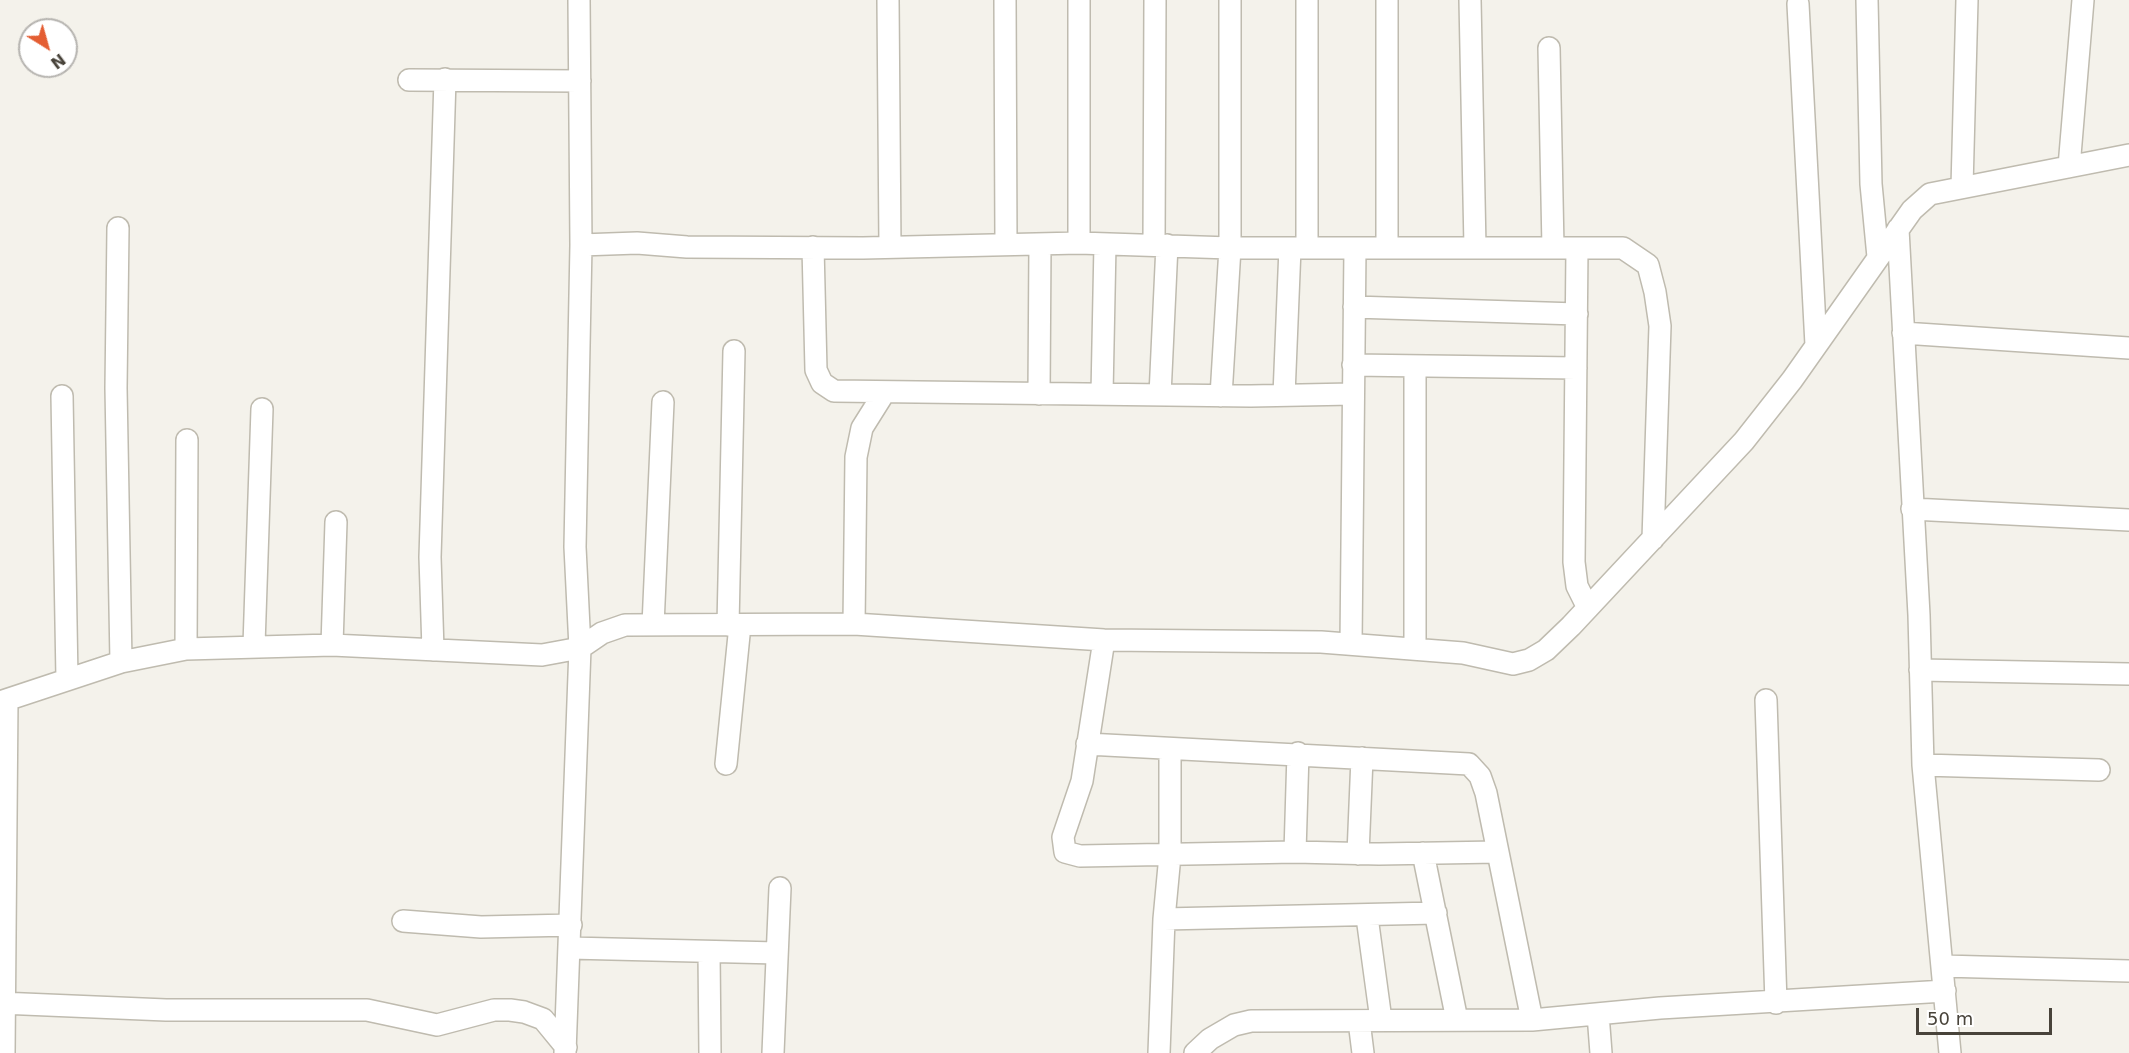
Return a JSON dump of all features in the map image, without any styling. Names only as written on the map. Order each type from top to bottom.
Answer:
[{"type":"street","points":[[566,1050],[580,648],[575,547],[581,245],[579,0]]},
{"type":"street","points":[[888,0],[890,248]]},
{"type":"street","points":[[1005,0],[1006,244]]},
{"type":"street","points":[[1079,0],[1079,243]]},
{"type":"street","points":[[1155,0],[1160,245],[1160,395]]},
{"type":"street","points":[[1221,396],[1230,248],[1230,0]]},
{"type":"street","points":[[1284,396],[1298,248],[1307,0]]},
{"type":"street","points":[[1387,0],[1387,247]]},
{"type":"street","points":[[1470,0],[1475,247]]},
{"type":"street","points":[[1867,0],[1871,184],[1878,256]]},
{"type":"street","points":[[1962,187],[1967,0]]},
{"type":"street","points":[[2069,167],[2083,0]]},
{"type":"street","points":[[1798,4],[1816,345]]},
{"type":"street","points":[[1548,48],[1553,248]]},
{"type":"street","points":[[409,80],[580,81]]},
{"type":"street","points":[[433,650],[430,557],[445,80]]},
{"type":"street","points":[[4,1053],[4,701],[121,662],[186,649],[254,645],[332,645],[542,656],[580,648],[602,633],[625,625],[854,624],[1104,640],[1279,641],[1351,644],[1463,653],[1513,664],[1529,660],[1545,650],[1588,608],[1744,441],[1816,345],[1911,210],[1930,194],[2129,155]]},
{"type":"street","points":[[118,228],[117,388],[121,662]]},
{"type":"street","points":[[1898,229],[1923,765],[1950,1053]]},
{"type":"street","points":[[581,245],[637,243],[687,247],[890,248],[1079,243],[1230,248],[1623,248],[1648,265],[1652,276],[1660,326],[1653,539]]},
{"type":"street","points":[[1038,394],[1040,244]]},
{"type":"street","points":[[1102,394],[1105,244]]},
{"type":"street","points":[[813,248],[817,377],[834,391],[1221,396],[1352,394]]},
{"type":"street","points":[[1351,644],[1355,248]]},
{"type":"street","points":[[1577,248],[1575,577],[1580,594],[1588,608]]},
{"type":"street","points":[[1354,307],[1577,314]]},
{"type":"street","points":[[1903,333],[2129,348]]},
{"type":"street","points":[[726,764],[734,625],[735,351]]},
{"type":"street","points":[[1353,365],[1576,368]]},
{"type":"street","points":[[1415,366],[1415,649]]},
{"type":"street","points":[[854,624],[856,457],[862,428],[884,393]]},
{"type":"street","points":[[62,396],[68,679]]},
{"type":"street","points":[[653,625],[663,402]]},
{"type":"street","points":[[254,645],[262,409]]},
{"type":"street","points":[[186,649],[187,440]]},
{"type":"street","points":[[1912,509],[2129,520]]},
{"type":"street","points":[[332,645],[336,522]]},
{"type":"street","points":[[1104,640],[1078,797],[1063,837],[1065,852],[1080,856],[1295,852],[1358,854],[1497,852]]},
{"type":"street","points":[[1920,670],[2129,674]]},
{"type":"street","points":[[1766,700],[1776,1003]]},
{"type":"street","points":[[1087,744],[1170,750],[1298,753],[1469,764],[1484,784],[1532,1020]]},
{"type":"street","points":[[1159,1053],[1164,919],[1170,855],[1170,750]]},
{"type":"street","points":[[1295,852],[1298,753]]},
{"type":"street","points":[[1358,854],[1362,758]]},
{"type":"street","points":[[1923,765],[2099,770]]},
{"type":"street","points":[[1424,853],[1457,1020]]},
{"type":"street","points":[[773,1053],[780,888]]},
{"type":"street","points":[[1164,919],[1238,915],[1367,916],[1436,913]]},
{"type":"street","points":[[1367,916],[1381,1020]]},
{"type":"street","points":[[403,921],[481,927],[571,924]]},
{"type":"street","points":[[570,948],[777,953]]},
{"type":"street","points":[[709,952],[710,1053]]},
{"type":"street","points":[[1943,966],[2129,971]]},
{"type":"street","points":[[1195,1053],[1210,1039],[1234,1025],[1251,1021],[1532,1020],[1660,1008],[1776,1003],[1945,991]]},
{"type":"street","points":[[3,1004],[166,1010],[367,1010],[437,1025],[494,1010],[524,1011],[543,1019],[566,1050]]},
{"type":"street","points":[[1598,1014],[1601,1053]]},
{"type":"street","points":[[1359,1021],[1363,1053]]}]
